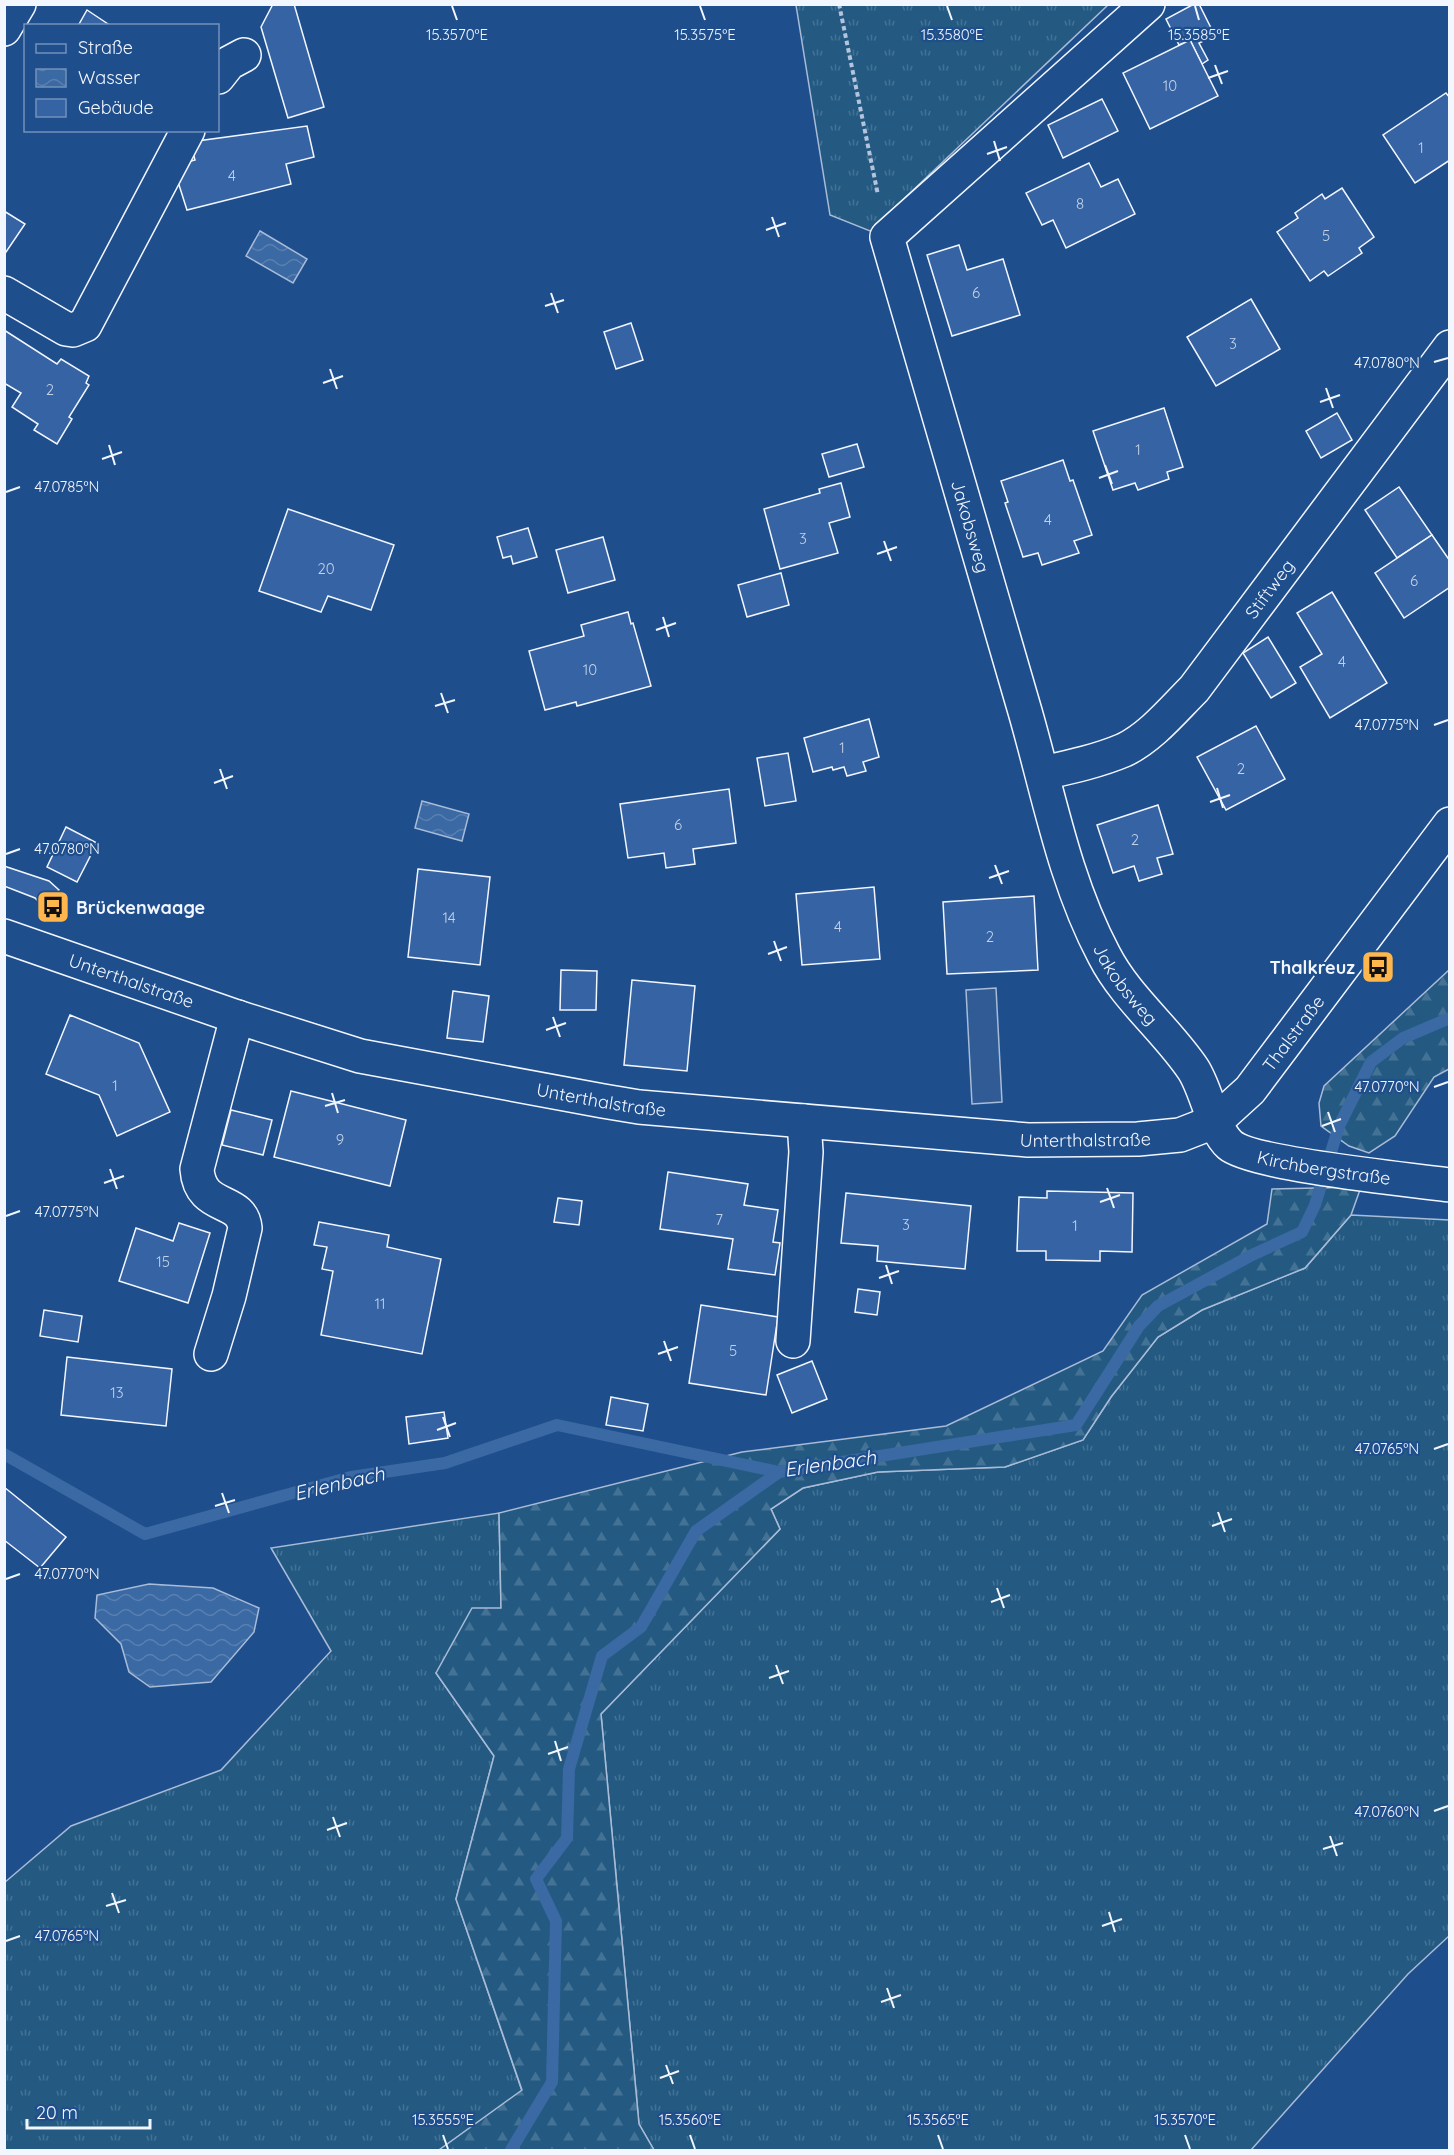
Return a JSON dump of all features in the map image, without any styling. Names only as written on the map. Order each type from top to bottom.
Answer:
[{"type":"street","points":[[4,29],[19,4]]},
{"type":"street","points":[[887,237],[1148,4]]},
{"type":"street","points":[[219,76],[229,63],[244,55]]},
{"type":"street","points":[[4,293],[66,329],[74,330],[85,325],[187,132]]},
{"type":"street","name":"Jakobsweg","points":[[887,237],[1043,773],[1068,870],[1085,917],[1105,958],[1133,998],[1181,1052],[1201,1082],[1216,1121]]},
{"type":"street","name":"Stiftweg","points":[[1043,773],[1078,765],[1125,749],[1161,722],[1194,689],[1449,347]]},
{"type":"street","name":"Thalstraße","points":[[1216,1121],[1250,1090],[1449,824]]},
{"type":"street","name":"Unterthalstraße","points":[[4,936],[237,1017],[360,1056],[639,1107],[1028,1140],[1138,1139],[1180,1135],[1216,1121]]},
{"type":"street","points":[[211,1354],[229,1296],[245,1228],[244,1220],[237,1211],[205,1194],[198,1180],[197,1169],[237,1017]]},
{"type":"street","points":[[793,1341],[806,1152],[804,1121]]},
{"type":"street","name":"Kirchbergstraße","points":[[1216,1121],[1231,1145],[1250,1154],[1294,1163],[1449,1185]]},
{"type":"path","points":[[839,4],[887,237]]},
{"type":"green space","points":[[796,5],[1108,5],[870,231],[830,215]]},
{"type":"green space","points":[[1449,970],[1449,1069],[1434,1077],[1395,1136],[1369,1153],[1349,1146],[1321,1126],[1319,1103],[1324,1086]]},
{"type":"green space","points":[[1361,1187],[1351,1215],[1305,1268],[1202,1310],[1158,1337],[1111,1397],[1083,1440],[1005,1467],[878,1472],[803,1488],[771,1509],[780,1529],[601,1714],[639,2124],[654,2150],[439,2150],[522,2090],[456,1899],[494,1756],[436,1673],[472,1608],[501,1608],[499,1513],[742,1452],[946,1426],[1103,1351],[1142,1295],[1267,1224],[1272,1189]]},
{"type":"green space","points":[[1351,1215],[1449,1220],[1449,1936],[1408,1974],[1251,2150],[654,2150],[639,2124],[601,1714],[780,1529],[771,1509],[803,1488],[878,1472],[1005,1467],[1083,1440],[1111,1397],[1158,1337],[1202,1310],[1305,1268]]},
{"type":"green space","points":[[499,1513],[501,1608],[436,1673],[494,1756],[456,1899],[522,2091],[439,2150],[5,2150],[4,1883],[71,1826],[221,1770],[331,1651],[271,1548]]},
{"type":"shaded area","points":[[996,988],[1002,1102],[972,1104],[966,990]]},
{"type":"water","points":[[260,231],[307,259],[293,283],[246,256]]},
{"type":"water","points":[[422,801],[469,814],[462,841],[415,828]]},
{"type":"water","points":[[149,1584],[213,1588],[259,1608],[254,1632],[211,1682],[150,1687],[129,1672],[121,1644],[95,1618],[97,1595]]},
{"type":"building","points":[[273,4],[294,4],[324,107],[288,118],[261,27]]},
{"type":"building","points":[[1194,4],[1199,4],[1215,36],[1199,43],[1208,60],[1202,64],[1190,40],[1179,45],[1166,19]]},
{"type":"building","points":[[87,10],[108,24],[79,24]]},
{"type":"building","points":[[1190,40],[1218,96],[1150,129],[1123,73]]},
{"type":"building","points":[[1446,93],[1450,98],[1450,160],[1415,183],[1383,135]]},
{"type":"building","points":[[1102,99],[1118,131],[1063,158],[1048,125]]},
{"type":"building","points":[[307,126],[314,157],[286,164],[291,184],[187,210],[173,166],[195,160],[190,142]]},
{"type":"building","points":[[1089,163],[1101,187],[1118,179],[1135,214],[1066,248],[1053,220],[1042,225],[1026,193]]},
{"type":"building","points":[[1342,188],[1374,237],[1359,248],[1362,253],[1328,276],[1324,271],[1310,281],[1277,232],[1298,218],[1295,213],[1322,194],[1325,199]]},
{"type":"building","points":[[4,211],[25,224],[4,255]]},
{"type":"building","points":[[959,245],[967,270],[1003,259],[1020,315],[952,336],[927,255]]},
{"type":"building","points":[[1251,299],[1280,349],[1216,386],[1187,337]]},
{"type":"building","points":[[631,323],[643,360],[616,369],[604,332]]},
{"type":"building","points":[[4,330],[57,364],[61,359],[89,376],[86,383],[89,385],[69,417],[72,419],[57,444],[34,430],[38,424],[12,407],[21,393],[4,383]]},
{"type":"building","points":[[1164,408],[1183,467],[1167,472],[1169,479],[1138,490],[1135,483],[1113,490],[1093,431]]},
{"type":"building","points":[[1337,413],[1352,440],[1321,458],[1306,431]]},
{"type":"building","points":[[857,444],[864,467],[829,477],[822,454]]},
{"type":"building","points":[[1063,460],[1070,481],[1073,480],[1092,535],[1074,541],[1079,553],[1042,565],[1038,553],[1023,557],[1005,503],[1008,502],[1001,481]]},
{"type":"building","points":[[841,483],[850,517],[829,523],[838,553],[780,569],[764,509],[820,493],[819,489]]},
{"type":"building","points":[[1399,487],[1432,535],[1397,558],[1365,510]]},
{"type":"building","points":[[288,509],[394,545],[371,610],[328,596],[321,612],[259,591]]},
{"type":"building","points":[[528,528],[537,557],[513,564],[511,556],[503,558],[497,537]]},
{"type":"building","points":[[1432,535],[1450,561],[1450,587],[1404,618],[1375,573]]},
{"type":"building","points":[[603,537],[615,580],[568,593],[556,550]]},
{"type":"building","points":[[781,573],[789,605],[747,617],[738,585]]},
{"type":"building","points":[[1332,592],[1387,683],[1330,718],[1300,667],[1322,654],[1297,613]]},
{"type":"building","points":[[628,612],[651,686],[577,706],[576,702],[545,710],[529,651],[584,636],[581,625]]},
{"type":"building","points":[[1268,637],[1296,683],[1271,698],[1243,653]]},
{"type":"building","points":[[869,719],[879,757],[863,762],[866,771],[847,776],[844,767],[833,770],[832,767],[813,772],[804,738]]},
{"type":"building","points":[[1256,726],[1285,779],[1226,810],[1197,757]]},
{"type":"building","points":[[788,753],[796,801],[765,806],[757,758]]},
{"type":"building","points":[[729,789],[736,843],[693,849],[695,864],[666,868],[664,853],[628,858],[620,804]]},
{"type":"building","points":[[1158,805],[1173,854],[1157,858],[1162,874],[1139,881],[1134,866],[1113,873],[1097,825]]},
{"type":"building","points":[[66,827],[97,843],[77,882],[47,867]]},
{"type":"building","points":[[4,866],[49,881],[59,890],[43,906],[35,898],[4,886]]},
{"type":"building","points":[[418,869],[490,877],[480,965],[408,957]]},
{"type":"building","points":[[874,887],[880,959],[802,965],[796,894]]},
{"type":"building","points":[[1034,896],[1038,970],[947,974],[943,902]]},
{"type":"building","points":[[561,970],[597,971],[596,1010],[560,1010]]},
{"type":"building","points":[[632,980],[695,986],[687,1071],[624,1065]]},
{"type":"building","points":[[453,991],[489,996],[483,1042],[447,1038]]},
{"type":"building","points":[[70,1015],[139,1043],[170,1112],[117,1136],[99,1095],[46,1074]]},
{"type":"building","points":[[291,1091],[406,1120],[390,1186],[274,1157]]},
{"type":"building","points":[[231,1110],[272,1120],[263,1155],[222,1145]]},
{"type":"building","points":[[668,1172],[748,1184],[744,1205],[778,1210],[773,1242],[780,1243],[775,1275],[728,1269],[733,1239],[660,1229]]},
{"type":"building","points":[[1047,1191],[1133,1193],[1132,1252],[1100,1251],[1100,1261],[1046,1260],[1046,1251],[1017,1251],[1019,1197],[1047,1198]]},
{"type":"building","points":[[846,1193],[971,1206],[965,1269],[877,1261],[878,1246],[841,1243]]},
{"type":"building","points":[[558,1198],[582,1201],[579,1225],[554,1222]]},
{"type":"building","points":[[319,1222],[389,1235],[387,1247],[441,1259],[422,1354],[321,1335],[333,1271],[322,1269],[327,1247],[314,1245]]},
{"type":"building","points":[[179,1223],[210,1233],[188,1303],[119,1281],[136,1228],[173,1241]]},
{"type":"building","points":[[858,1289],[880,1292],[877,1315],[855,1312]]},
{"type":"building","points":[[701,1305],[778,1317],[766,1395],[689,1383]]},
{"type":"building","points":[[44,1310],[82,1316],[78,1342],[40,1336]]},
{"type":"building","points":[[67,1357],[172,1369],[166,1426],[61,1415]]},
{"type":"building","points":[[812,1361],[827,1399],[792,1413],[777,1375]]},
{"type":"building","points":[[611,1397],[648,1404],[643,1431],[606,1425]]},
{"type":"building","points":[[444,1412],[448,1438],[409,1444],[406,1417]]},
{"type":"building","points":[[4,1487],[66,1537],[40,1568],[4,1540]]},
{"type":"waterway","name":"Erlenbach","points":[[4,1454],[145,1534],[351,1477],[445,1463],[557,1425],[779,1472],[1076,1425],[1139,1326],[1158,1306],[1252,1255],[1302,1232],[1315,1205],[1339,1126],[1371,1062],[1403,1038],[1450,1018]]},
{"type":"waterway","points":[[511,2150],[552,2082],[556,1921],[536,1879],[567,1838],[569,1769],[602,1656],[641,1627],[696,1531],[779,1472]]},
{"type":"place","name":"Brückenwaage","points":[[53,907]]},
{"type":"place","name":"Thalkreuz","points":[[1378,967]]}]
